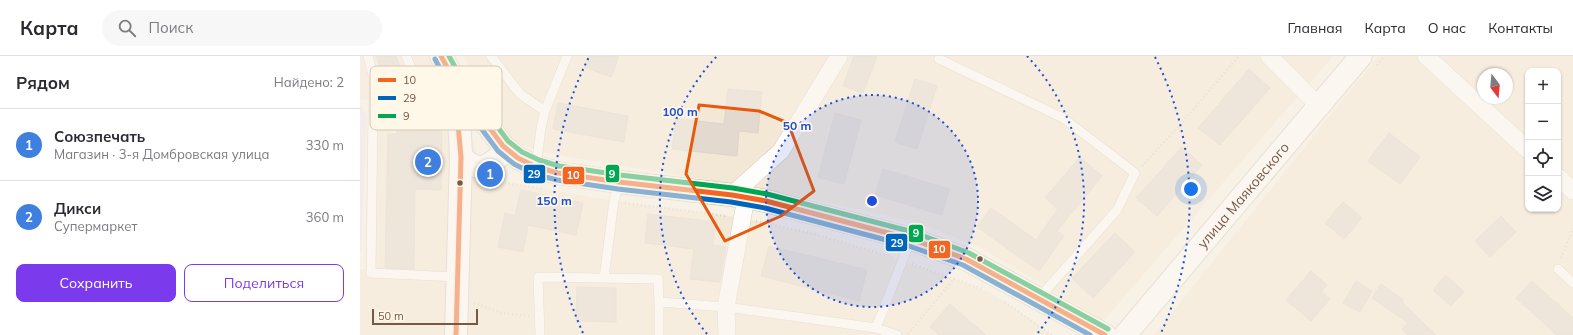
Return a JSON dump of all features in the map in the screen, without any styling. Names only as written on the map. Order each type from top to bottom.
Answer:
[{"type":"street","points":[[441,56],[446,66]]},
{"type":"street","points":[[727,335],[726,307],[740,204],[781,151],[839,56]]},
{"type":"street","points":[[1269,56],[1319,106]]},
{"type":"street","name":"улица Маяковского","points":[[1125,335],[1361,56]]},
{"type":"street","points":[[1426,56],[1525,147]]},
{"type":"street","points":[[456,335],[461,157],[460,130]]},
{"type":"street","points":[[460,135],[468,130]]},
{"type":"street","points":[[461,157],[473,166],[480,167],[490,165],[502,155],[498,137],[488,130]]},
{"type":"street","points":[[493,130],[518,158],[536,167],[616,192],[740,204],[766,201],[911,239],[966,259],[1104,335]]},
{"type":"street","points":[[1561,180],[1573,191]]},
{"type":"lane","points":[[368,56],[371,66]]},
{"type":"lane","points":[[406,56],[410,66]]},
{"type":"lane","points":[[491,56],[499,66]]},
{"type":"lane","points":[[536,167],[541,128],[567,56]]},
{"type":"lane","points":[[939,59],[1063,118],[1135,174],[1117,210],[1038,299]]},
{"type":"lane","points":[[502,70],[520,94],[546,111]]},
{"type":"lane","points":[[373,130],[371,273],[457,277]]},
{"type":"lane","points":[[604,278],[616,192]]},
{"type":"lane","points":[[876,328],[911,239]]},
{"type":"lane","points":[[1558,269],[1573,283]]},
{"type":"lane","points":[[540,335],[538,277],[658,279],[659,335]]},
{"type":"lane","points":[[659,302],[726,307],[876,328],[897,335]]},
{"type":"path","points":[[1135,174],[1179,126],[1239,56]]},
{"type":"path","points":[[492,180],[545,189]]},
{"type":"path","points":[[616,192],[740,204],[815,234],[902,261],[984,290]]},
{"type":"path","points":[[1558,269],[1573,229]]},
{"type":"path","points":[[907,335],[954,279]]},
{"type":"path","points":[[469,301],[501,313],[540,317]]},
{"type":"path","points":[[1004,302],[1052,335]]},
{"type":"highlighted area","points":[[699,105],[759,111],[788,123],[814,191],[781,216],[725,241],[686,174]]},
{"type":"shaded area","points":[[360,56],[429,56],[434,66],[370,66],[370,99],[360,99]]},
{"type":"shaded area","points":[[464,56],[1333,56],[1103,321],[978,246],[916,222],[770,190],[540,152],[518,144],[504,133],[502,129],[502,66],[469,66]]},
{"type":"shaded area","points":[[1378,56],[1573,56],[1573,335],[1154,335]]},
{"type":"shaded area","points":[[360,104],[367,115],[361,252],[360,252]]},
{"type":"shaded area","points":[[369,108],[370,130],[469,130],[485,179],[614,201],[742,218],[815,234],[902,261],[992,293],[1052,335],[360,335],[360,269],[365,269]]},
{"type":"building","points":[[376,56],[396,56],[400,66],[380,66]]},
{"type":"building","points":[[588,56],[619,56],[611,77],[584,67]]},
{"type":"building","points":[[854,56],[877,56],[863,93],[843,86]]},
{"type":"building","points":[[1249,69],[1270,88],[1220,145],[1198,128]]},
{"type":"building","points":[[915,79],[937,86],[917,149],[895,142]]},
{"type":"building","points":[[728,89],[762,92],[758,133],[739,131],[737,156],[672,149],[676,119],[724,124]]},
{"type":"building","points":[[558,103],[628,116],[624,142],[553,129]]},
{"type":"building","points":[[835,113],[861,120],[844,184],[818,177]]},
{"type":"building","points":[[397,130],[442,130],[441,190],[415,189],[414,269],[385,268],[388,134],[397,134]]},
{"type":"building","points":[[1389,133],[1420,157],[1400,184],[1368,161]]},
{"type":"building","points":[[1182,147],[1202,165],[1157,216],[1136,198]]},
{"type":"building","points":[[1080,157],[1102,176],[1057,231],[1064,236],[1039,271],[977,227],[991,208],[1036,240],[1058,209],[1045,198]]},
{"type":"building","points":[[883,169],[949,189],[942,215],[875,195]]},
{"type":"building","points":[[521,190],[583,203],[576,235],[528,225],[523,252],[498,247],[505,213],[515,216]]},
{"type":"building","points":[[1343,202],[1362,218],[1344,239],[1325,223]]},
{"type":"building","points":[[648,214],[716,222],[713,245],[726,247],[720,282],[690,279],[694,249],[645,243]]},
{"type":"building","points":[[1501,216],[1516,232],[1490,257],[1475,241]]},
{"type":"building","points":[[1115,233],[1135,252],[1093,298],[1072,278]]},
{"type":"building","points":[[769,246],[867,270],[859,301],[761,276]]},
{"type":"building","points":[[1311,271],[1327,285],[1321,292],[1330,299],[1311,321],[1286,300]]},
{"type":"building","points":[[1446,275],[1464,292],[1451,306],[1433,290]]},
{"type":"building","points":[[1356,281],[1372,291],[1360,312],[1343,303]]},
{"type":"building","points":[[1532,281],[1573,318],[1573,335],[1557,335],[1516,298]]},
{"type":"building","points":[[1381,284],[1403,300],[1402,302],[1436,335],[1408,335],[1402,329],[1408,323],[1372,298]]},
{"type":"building","points":[[577,287],[616,288],[616,322],[576,321]]},
{"type":"building","points":[[950,304],[986,335],[939,335],[930,327]]},
{"type":"transit line","name":"10","points":[[441,56],[446,66]]},
{"type":"transit line","name":"9","points":[[449,56],[454,66]]},
{"type":"transit line","name":"29","points":[[435,59],[439,66]]},
{"type":"transit line","name":"10","points":[[456,335],[461,157],[459,130]]},
{"type":"transit line","name":"29","points":[[482,130],[498,151],[514,164],[534,174],[557,180],[618,189],[731,202],[765,208],[909,246],[963,265],[1090,335]]},
{"type":"transit line","name":"10","points":[[491,130],[503,146],[518,158],[536,167],[558,173],[619,182],[732,195],[766,201],[911,239],[966,259],[1105,335]]},
{"type":"transit line","name":"9","points":[[500,130],[508,141],[522,152],[539,160],[559,166],[620,175],[733,188],[767,194],[913,232],[969,253],[1108,329]]},
{"type":"place","name":"Дикси","points":[[428,162]]},
{"type":"place","name":"Союзпечать","points":[[490,174]]}]
